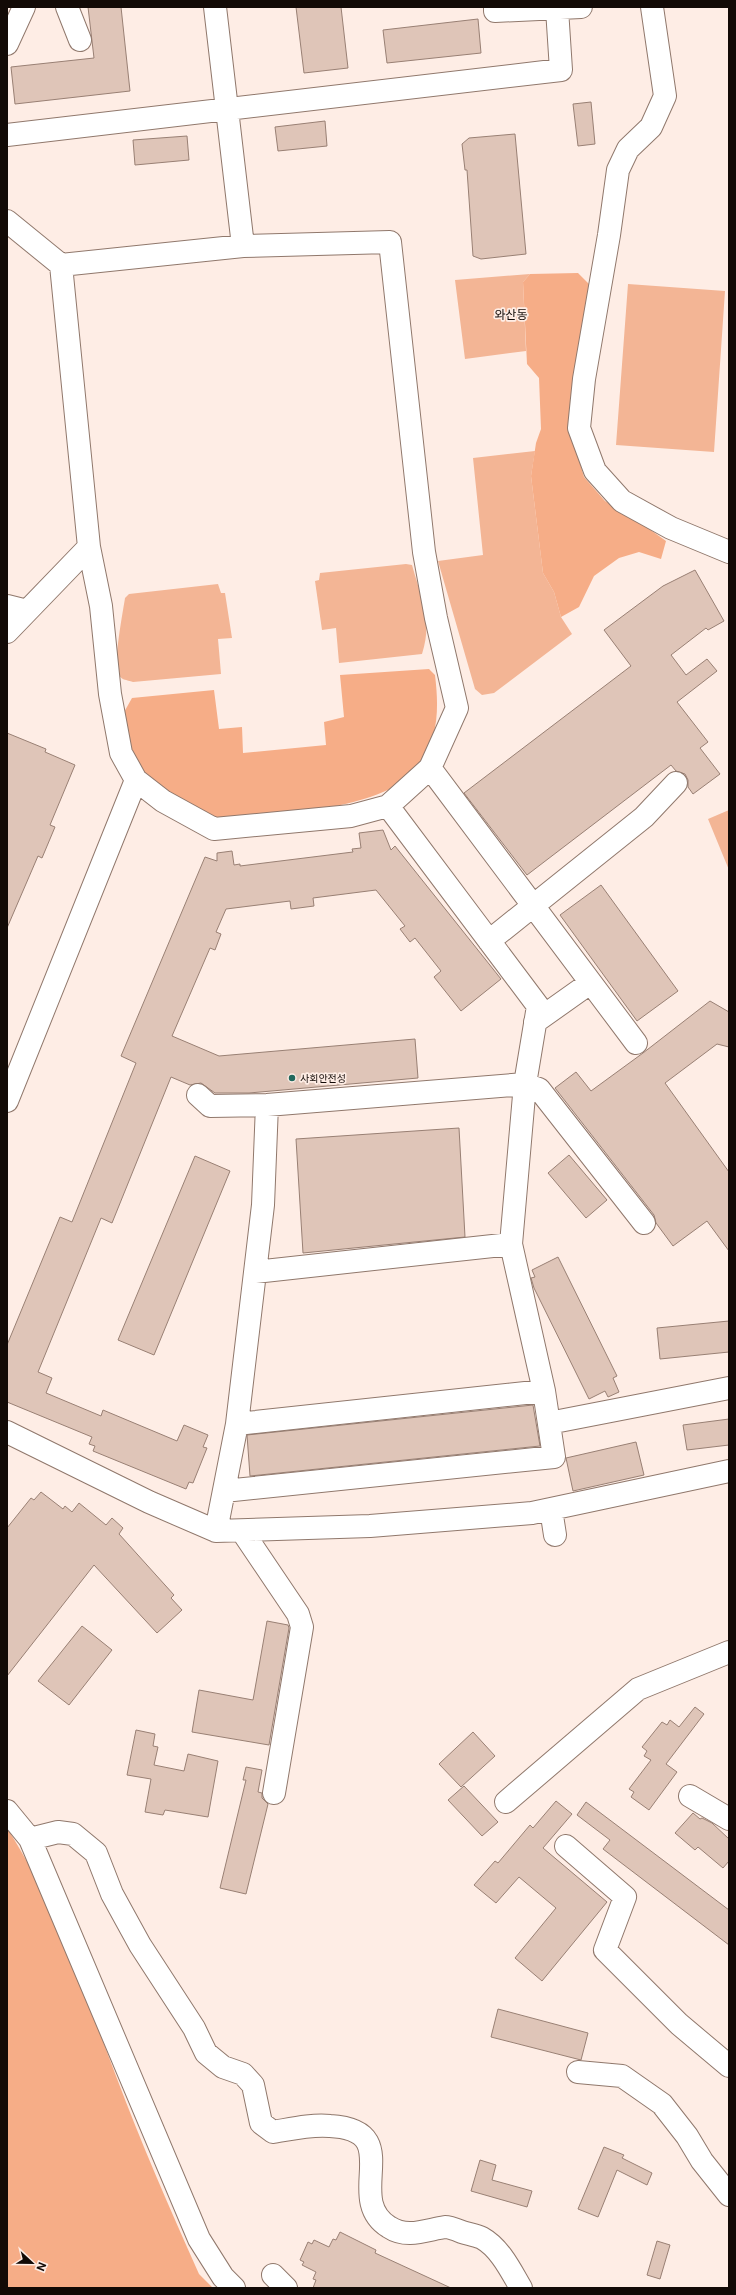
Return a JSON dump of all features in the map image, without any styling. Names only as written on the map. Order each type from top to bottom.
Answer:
[{"type":"street","points":[[7,44],[24,7]]},
{"type":"street","points":[[67,7],[80,40]]},
{"type":"street","points":[[215,7],[243,246]]},
{"type":"street","points":[[495,7],[495,11],[581,7]]},
{"type":"street","points":[[652,7],[665,96],[651,127],[628,149],[618,170],[609,235],[584,380],[579,428],[595,471],[622,501],[671,528],[729,552]]},
{"type":"street","points":[[7,134],[561,70],[557,9]]},
{"type":"street","points":[[7,221],[61,266],[89,547],[100,606],[110,694],[121,753],[136,780],[163,801],[214,829],[351,816],[388,806],[430,768],[457,708],[436,618],[424,552],[390,242],[243,246],[61,266]]},
{"type":"street","points":[[7,632],[17,608],[89,547]]},
{"type":"street","points":[[430,768],[532,907],[636,1043]]},
{"type":"street","points":[[7,1101],[136,780]]},
{"type":"street","points":[[489,941],[644,817],[676,783]]},
{"type":"street","points":[[224,1491],[554,1457],[544,1391],[511,1244],[525,1084],[538,1006],[388,806]]},
{"type":"street","points":[[535,1022],[590,983]]},
{"type":"street","points":[[198,1095],[210,1106],[267,1105],[525,1084],[539,1090],[644,1223]]},
{"type":"street","points":[[216,1531],[237,1424],[263,1205],[267,1105]]},
{"type":"street","points":[[255,1272],[511,1244]]},
{"type":"street","points":[[549,1423],[729,1388]]},
{"type":"street","points":[[237,1424],[544,1391]]},
{"type":"street","points":[[7,1432],[149,1502],[216,1531],[370,1526],[532,1513],[729,1471]]},
{"type":"street","points":[[552,1509],[555,1536]]},
{"type":"street","points":[[242,1530],[298,1614],[302,1627],[274,1794]]},
{"type":"street","points":[[506,1802],[638,1689],[729,1652]]},
{"type":"street","points":[[690,1796],[729,1819]]},
{"type":"street","points":[[7,1811],[30,1839],[199,2239],[223,2277],[234,2288]]},
{"type":"street","points":[[30,1839],[58,1832],[73,1834],[96,1854],[116,1900],[140,1945],[194,2028],[206,2053],[223,2067],[243,2074],[253,2085],[261,2123],[273,2132],[329,2125],[345,2127],[358,2132],[369,2143],[371,2157],[369,2197],[371,2208],[378,2218],[389,2228],[401,2232],[414,2234],[447,2227],[483,2238],[501,2256],[521,2288]]},
{"type":"street","points":[[566,1846],[626,1897],[605,1950],[678,2024],[729,2066]]},
{"type":"street","points":[[578,2072],[622,2076],[662,2104],[687,2136],[702,2161],[729,2196]]},
{"type":"shaded area","points":[[578,273],[589,284],[572,436],[584,477],[605,501],[638,521],[666,541],[661,559],[639,552],[619,558],[594,576],[579,607],[561,617],[554,592],[543,573],[531,476],[536,443],[541,429],[539,378],[527,364],[523,282],[530,274]]},
{"type":"shaded area","points":[[530,274],[523,282],[526,351],[465,359],[455,280]]},
{"type":"shaded area","points":[[628,284],[725,291],[714,452],[616,445]]},
{"type":"shaded area","points":[[535,451],[531,476],[543,573],[554,592],[561,617],[572,634],[494,693],[482,695],[475,689],[438,561],[483,555],[473,458]]},
{"type":"shaded area","points":[[406,564],[412,565],[422,599],[426,620],[425,642],[422,654],[339,663],[336,628],[322,630],[315,581],[319,580],[320,573]]},
{"type":"shaded area","points":[[218,584],[221,593],[225,593],[232,638],[218,639],[221,674],[133,682],[120,677],[117,667],[117,649],[125,598],[129,594]]},
{"type":"shaded area","points":[[429,669],[435,675],[437,700],[436,723],[430,746],[417,768],[410,776],[389,789],[366,799],[318,810],[265,819],[238,820],[216,817],[205,813],[165,790],[139,766],[129,740],[123,714],[132,698],[214,690],[219,729],[242,727],[243,753],[326,745],[324,722],[344,717],[340,675]]},
{"type":"shaded area","points":[[729,810],[729,870],[708,819]]},
{"type":"shaded area","points":[[7,1828],[40,1887],[55,1918],[135,2126],[199,2274],[213,2288],[7,2288]]},
{"type":"building","points":[[88,7],[121,7],[130,91],[15,104],[11,67],[94,58]]},
{"type":"building","points":[[296,7],[341,7],[348,68],[304,73]]},
{"type":"building","points":[[478,19],[481,53],[387,63],[383,30]]},
{"type":"building","points":[[591,102],[595,144],[578,146],[573,104]]},
{"type":"building","points":[[325,121],[327,146],[278,151],[275,127]]},
{"type":"building","points":[[515,134],[526,254],[481,259],[473,256],[467,170],[465,170],[462,144],[469,138]]},
{"type":"building","points":[[187,136],[189,160],[135,165],[133,140]]},
{"type":"building","points":[[695,570],[724,621],[708,630],[706,628],[671,655],[686,675],[707,659],[717,671],[677,702],[708,742],[700,748],[720,774],[693,794],[688,787],[688,780],[685,774],[676,771],[671,765],[527,875],[464,793],[631,666],[604,630],[663,586]]},
{"type":"building","points":[[7,733],[46,749],[45,752],[75,765],[50,825],[55,827],[42,858],[38,856],[7,928]]},
{"type":"building","points":[[383,830],[391,850],[395,846],[501,979],[461,1011],[434,977],[441,971],[415,938],[410,942],[400,929],[405,926],[376,890],[313,898],[314,906],[291,909],[290,901],[226,909],[216,932],[221,934],[215,950],[210,948],[172,1036],[219,1056],[415,1039],[418,1078],[249,1093],[215,1093],[201,1083],[190,1085],[171,1077],[112,1223],[101,1218],[38,1372],[52,1378],[46,1393],[101,1416],[103,1410],[177,1441],[184,1425],[208,1435],[203,1447],[207,1448],[193,1483],[189,1482],[186,1489],[93,1451],[95,1446],[89,1444],[92,1437],[7,1402],[7,1345],[60,1217],[72,1222],[136,1063],[121,1056],[205,857],[217,861],[217,853],[232,851],[234,865],[240,864],[240,866],[353,852],[352,849],[361,848],[359,833]]},
{"type":"building","points":[[601,885],[678,991],[637,1021],[560,915]]},
{"type":"building","points":[[710,1001],[729,1012],[729,1047],[717,1044],[665,1083],[729,1172],[729,1251],[707,1221],[673,1246],[656,1223],[654,1215],[555,1088],[576,1072],[591,1091]]},
{"type":"building","points":[[459,1128],[465,1237],[303,1253],[296,1139]]},
{"type":"building","points":[[569,1155],[607,1200],[586,1218],[548,1173]]},
{"type":"building","points":[[195,1156],[230,1171],[154,1355],[118,1340]]},
{"type":"building","points":[[558,1257],[617,1376],[613,1378],[619,1392],[608,1397],[605,1391],[589,1399],[534,1288],[531,1278],[535,1277],[532,1270]]},
{"type":"building","points":[[729,1321],[729,1352],[660,1359],[657,1328]]},
{"type":"building","points":[[533,1405],[540,1446],[250,1476],[247,1435]]},
{"type":"building","points":[[729,1419],[729,1445],[687,1450],[683,1425]]},
{"type":"building","points":[[636,1442],[644,1475],[573,1491],[566,1458]]},
{"type":"building","points":[[41,1492],[63,1509],[65,1506],[72,1512],[79,1503],[106,1525],[112,1518],[123,1528],[119,1534],[174,1595],[171,1598],[182,1610],[157,1633],[94,1565],[7,1676],[7,1528],[31,1498],[34,1500]]},
{"type":"building","points":[[267,1621],[288,1625],[289,1628],[269,1745],[192,1732],[199,1690],[253,1700]]},
{"type":"building","points":[[82,1626],[112,1650],[69,1705],[38,1681]]},
{"type":"building","points":[[695,1707],[704,1714],[666,1764],[677,1772],[649,1810],[631,1797],[634,1792],[629,1789],[651,1760],[644,1756],[647,1751],[642,1747],[662,1722],[667,1725],[670,1720],[679,1727]]},
{"type":"building","points":[[136,1730],[155,1734],[153,1746],[158,1747],[154,1765],[184,1771],[188,1754],[218,1761],[208,1817],[165,1810],[163,1815],[145,1812],[151,1779],[127,1775]]},
{"type":"building","points":[[473,1732],[495,1756],[461,1787],[439,1764]]},
{"type":"building","points":[[246,1767],[262,1770],[258,1792],[262,1793],[262,1798],[268,1804],[246,1894],[220,1888],[246,1780],[243,1780]]},
{"type":"building","points":[[464,1786],[498,1822],[482,1836],[448,1800]]},
{"type":"building","points":[[556,1801],[572,1814],[543,1848],[607,1902],[542,1981],[515,1958],[556,1908],[519,1877],[496,1903],[474,1885],[495,1861],[498,1863],[530,1825],[533,1828]]},
{"type":"building","points":[[586,1802],[729,1910],[729,1945],[603,1849],[610,1840],[577,1815]]},
{"type":"building","points":[[693,1813],[700,1819],[702,1818],[712,1823],[729,1839],[729,1861],[723,1868],[698,1847],[695,1850],[675,1833]]},
{"type":"building","points":[[498,2009],[588,2033],[581,2060],[491,2037]]},
{"type":"building","points":[[604,2147],[624,2155],[622,2158],[652,2173],[647,2185],[617,2170],[598,2217],[578,2209]]},
{"type":"building","points":[[480,2160],[496,2165],[492,2180],[532,2191],[527,2207],[471,2191]]},
{"type":"building","points":[[340,2232],[376,2250],[375,2253],[451,2288],[313,2288],[316,2280],[313,2279],[316,2272],[302,2265],[304,2262],[300,2260],[308,2242],[312,2244],[314,2240],[329,2247],[333,2239],[336,2240]]},
{"type":"building","points":[[657,2241],[670,2245],[660,2279],[647,2275]]},
{"type":"place","name":"사회안전성","points":[[292,1078]]},
{"type":"district","name":"와산동","points":[[511,315]]}]
